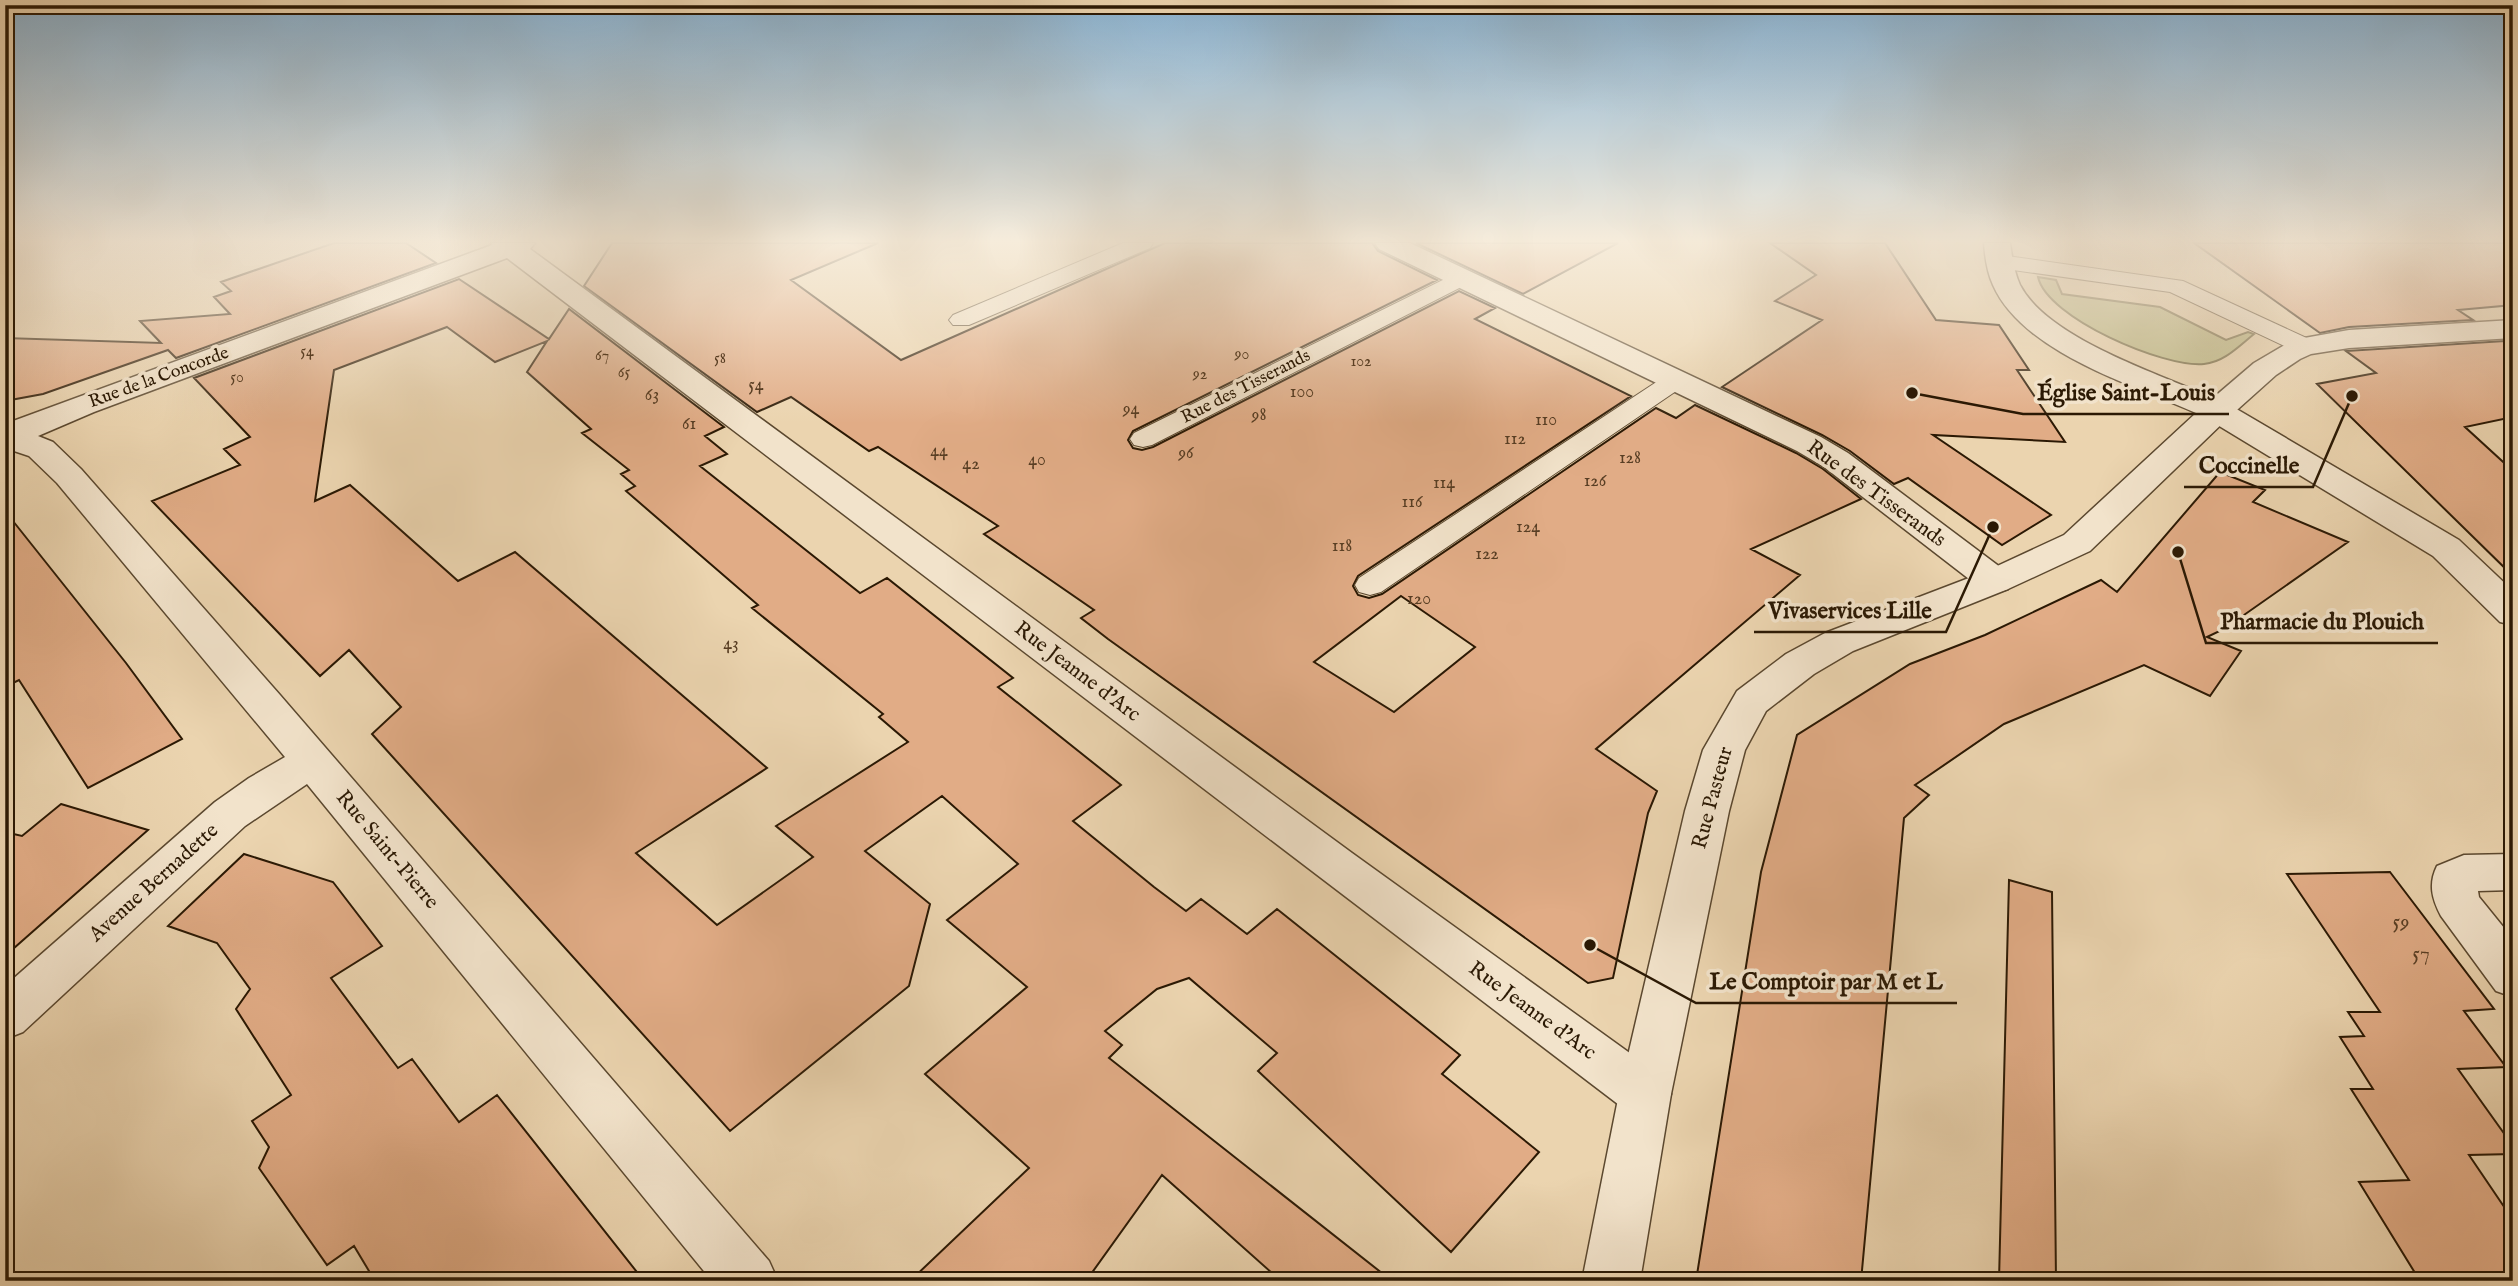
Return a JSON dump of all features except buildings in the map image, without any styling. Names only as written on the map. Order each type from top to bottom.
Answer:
[{"type":"street","name":"Rue de la Concorde","points":[[7,436],[83,405],[363,303]]},
{"type":"street","name":"Rue Jeanne d'Arc","points":[[589,303],[1336,866],[1646,1094]]},
{"type":"street","name":"Rue des Tisserands","points":[[1514,303],[1784,431],[1836,460],[1995,581]]},
{"type":"street","points":[[2019,303],[2042,327],[2060,339],[2217,411],[2446,548],[2513,613]]},
{"type":"street","name":"Rue Pasteur","points":[[1611,1281],[1646,1094],[1707,811],[1724,750],[1751,701],[1779,678],[1839,642],[1995,581],[2077,543],[2217,411],[2275,361],[2304,346],[2349,339],[2513,329]]},
{"type":"street","name":"Rue Saint-Pierre","points":[[7,436],[41,449],[58,463],[748,1281]]},
{"type":"street","name":"Avenue Bernadette","points":[[5,1017],[230,814],[264,789],[312,761]]},
{"type":"street","points":[[2513,872],[2464,873],[2453,879],[2457,903],[2513,976]]},
{"type":"lane","points":[[961,320],[1001,303]]},
{"type":"lane","name":"Rue des Tisserands","points":[[1143,439],[1412,303]]},
{"type":"lane","points":[[2212,303],[2304,346]]},
{"type":"lane","points":[[1370,585],[1676,380]]},
{"type":"shaded area","points":[[2057,303],[2130,303],[2160,307],[2226,340],[2248,332],[2254,334],[2230,353],[2211,363],[2186,363],[2136,349],[2084,324]]},
{"type":"place","name":"Église Saint-Louis","points":[[1912,393]]},
{"type":"place","name":"Coccinelle","points":[[2352,396]]},
{"type":"place","name":"Vivaservices Lille","points":[[1993,527]]},
{"type":"place","name":"Pharmacie du Plouich","points":[[2178,552]]},
{"type":"place","name":"Le Comptoir par M et L","points":[[1590,945]]}]
